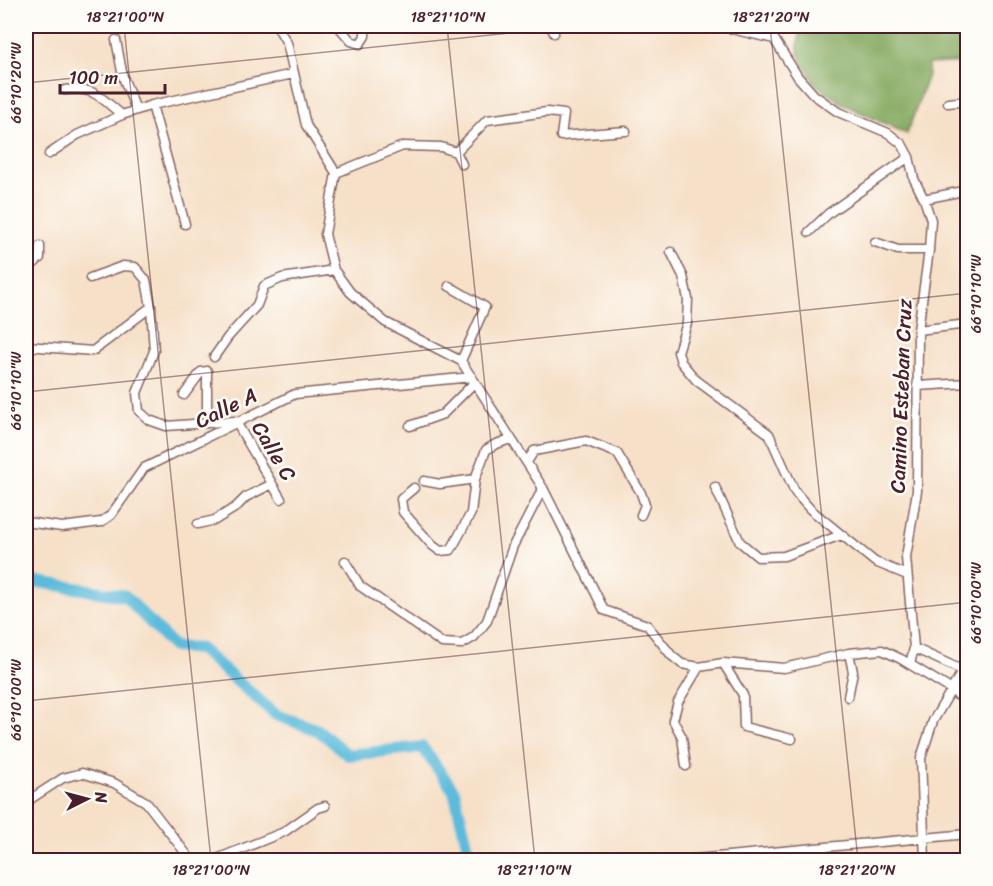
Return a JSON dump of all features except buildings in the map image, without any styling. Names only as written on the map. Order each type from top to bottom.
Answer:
[{"type":"street","points":[[277,26],[287,43],[306,125],[336,173],[325,234],[334,270],[350,292],[385,322],[461,361],[543,488],[604,610],[647,625],[672,656],[682,664],[699,667],[723,663],[784,668],[849,653],[882,650],[910,664],[968,700]]},
{"type":"street","points":[[338,26],[351,41],[360,44],[365,36],[365,26]]},
{"type":"street","name":"Camino Esteban Cruz","points":[[719,26],[774,39],[798,77],[814,95],[838,112],[888,133],[902,144],[909,157],[914,179],[931,220],[918,330],[917,491],[906,557],[914,648],[910,664]]},
{"type":"street","points":[[116,40],[123,77],[136,110]]},
{"type":"street","points":[[49,154],[76,135],[136,110],[293,74]]},
{"type":"street","points":[[65,90],[78,88],[91,91],[122,115]]},
{"type":"street","points":[[948,103],[968,101]]},
{"type":"street","points":[[152,105],[185,224]]},
{"type":"street","points":[[456,152],[487,120],[547,112],[564,114],[561,136],[626,131]]},
{"type":"street","points":[[336,173],[403,146],[441,147],[456,152],[462,164]]},
{"type":"street","points":[[809,232],[829,213],[909,157]]},
{"type":"street","points":[[924,199],[968,190]]},
{"type":"street","points":[[875,242],[898,250],[929,250]]},
{"type":"street","points":[[26,269],[40,258],[40,246]]},
{"type":"street","points":[[671,252],[683,276],[688,299],[687,322],[678,352],[681,362],[696,380],[769,434],[795,492],[810,509],[875,562],[907,575]]},
{"type":"street","points":[[90,278],[123,266],[135,267],[146,280],[151,306],[154,351],[137,393],[139,411],[149,420],[166,426],[237,422]]},
{"type":"street","points":[[214,357],[228,337],[257,305],[264,286],[282,278],[334,270]]},
{"type":"street","points":[[449,286],[485,307],[461,361]]},
{"type":"street","points":[[26,346],[93,351],[151,306]]},
{"type":"street","points":[[918,330],[968,324]]},
{"type":"street","points":[[184,394],[201,372],[207,371],[207,423]]},
{"type":"street","points":[[410,426],[443,414],[473,379]]},
{"type":"street","name":"Calle A","points":[[26,522],[62,527],[101,522],[111,516],[144,468],[295,394],[473,379]]},
{"type":"street","points":[[917,386],[968,383]]},
{"type":"street","name":"Calle C","points":[[237,422],[281,499]]},
{"type":"street","points":[[414,488],[402,499],[403,512],[432,545],[440,551],[451,550],[471,513],[475,479],[486,450],[510,439]]},
{"type":"street","points":[[526,462],[534,451],[586,441],[617,453],[645,505],[641,515]]},
{"type":"street","points":[[423,481],[440,484],[475,479]]},
{"type":"street","points":[[198,524],[215,520],[236,507],[246,497],[272,484]]},
{"type":"street","points":[[715,487],[740,542],[758,557],[784,556],[841,535]]},
{"type":"street","points":[[345,561],[360,586],[442,643],[462,644],[474,637],[487,621],[513,546],[543,488]]},
{"type":"street","points":[[914,648],[965,671],[933,721],[921,758],[925,861]]},
{"type":"street","points":[[848,697],[853,672],[849,653]]},
{"type":"street","points":[[723,663],[743,695],[744,727],[792,739]]},
{"type":"street","points":[[686,766],[681,737],[673,720],[678,702],[699,667]]},
{"type":"street","points":[[26,802],[63,778],[82,773],[114,783],[146,802],[189,860]]},
{"type":"street","points":[[214,861],[284,832],[325,806]]},
{"type":"street","points":[[684,861],[968,834]]},
{"type":"green space","points":[[799,26],[967,26],[967,62],[928,64],[928,75],[907,134],[843,104],[815,84],[798,54]]},
{"type":"waterway","points":[[26,580],[125,596],[174,647],[200,649],[276,715],[318,730],[348,755],[422,747],[454,791],[471,860]]}]
